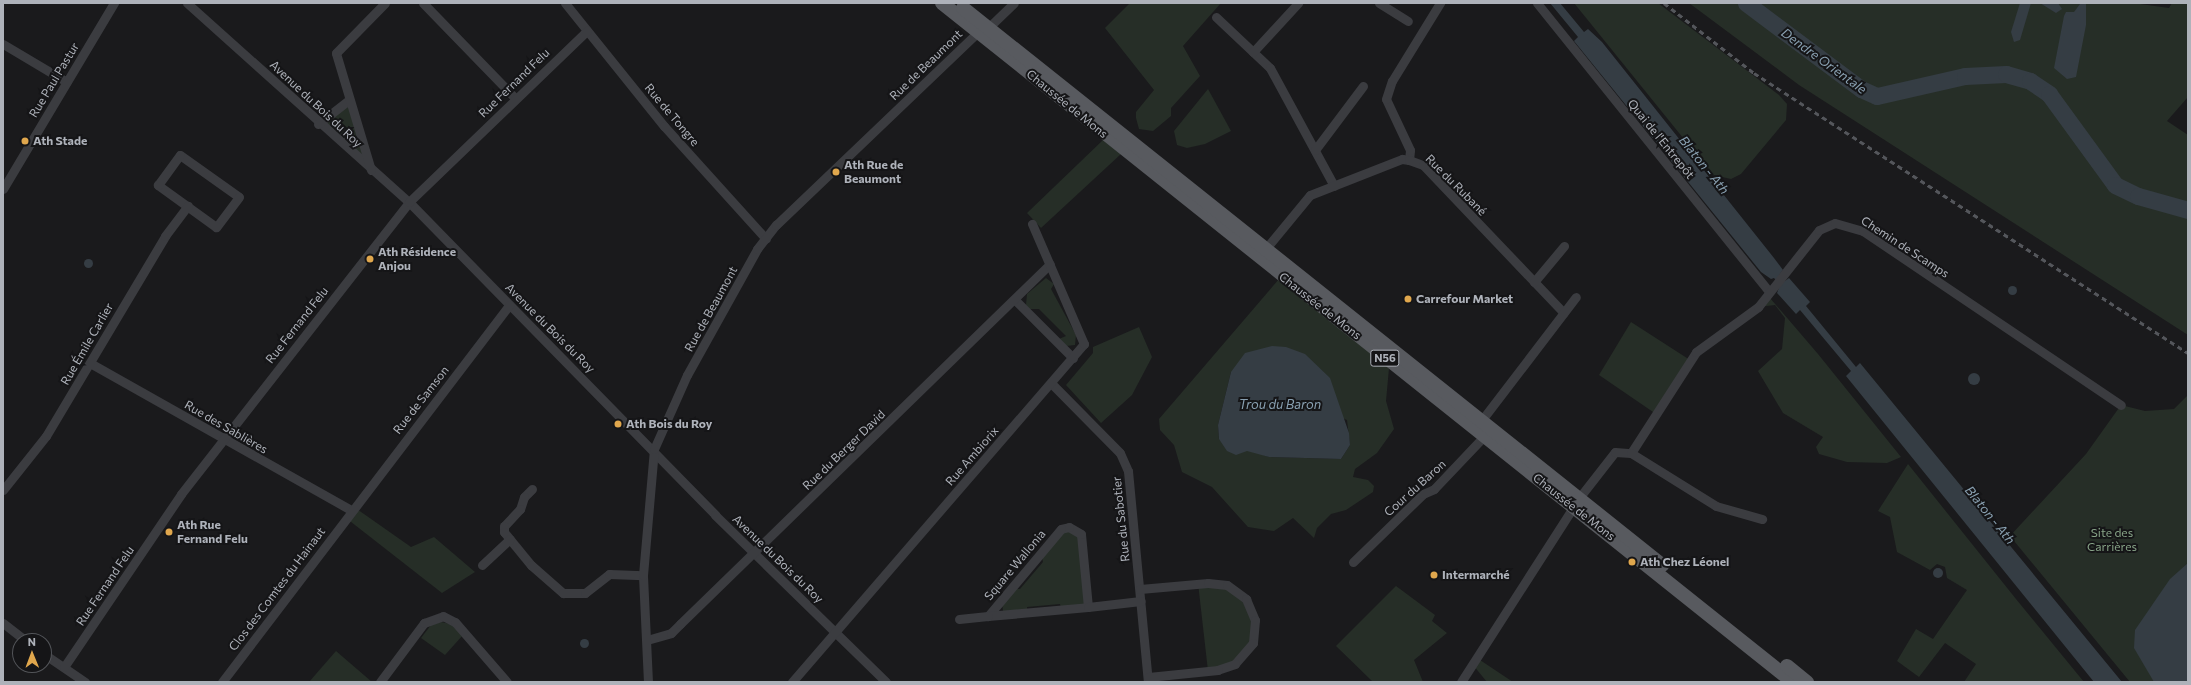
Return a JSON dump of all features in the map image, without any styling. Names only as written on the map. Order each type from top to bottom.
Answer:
[{"type":"main road","name":"Chaussée de Mons","points":[[942,3],[983,30],[1576,502],[1807,682]]},
{"type":"main road","name":"Chaussée de Mons","points":[[957,3],[983,30]]},
{"type":"main road","name":"Chaussée de Mons","points":[[1576,502],[1793,682]]},
{"type":"street","name":"Rue Paul Pastur","points":[[3,189],[114,3]]},
{"type":"street","name":"Avenue du Bois du Roy","points":[[187,3],[318,124],[409,202],[755,553],[886,682]]},
{"type":"street","points":[[371,170],[336,53],[385,3]]},
{"type":"street","points":[[423,3],[515,98]]},
{"type":"street","name":"Rue de Tongre","points":[[565,3],[664,126],[766,239]]},
{"type":"street","name":"Rue de Beaumont","points":[[648,682],[643,575],[654,449],[688,375],[766,239],[983,30],[1014,3]]},
{"type":"street","points":[[1254,52],[1298,3]]},
{"type":"street","points":[[1379,3],[1408,21]]},
{"type":"street","points":[[1409,160],[1410,150],[1386,99],[1392,81],[1440,3]]},
{"type":"street","name":"Quai de l'Entrepôt","points":[[1537,3],[1768,290]]},
{"type":"street","points":[[1216,17],[1270,68],[1334,186]]},
{"type":"street","name":"Rue Fernand Felu","points":[[64,667],[181,494],[409,202],[515,98],[587,31]]},
{"type":"street","points":[[3,44],[67,82]]},
{"type":"street","points":[[1315,150],[1363,86]]},
{"type":"street","points":[[318,124],[349,100]]},
{"type":"street","points":[[180,155],[239,197],[216,227],[188,206],[158,185],[180,155]]},
{"type":"street","name":"Rue du Rubané","points":[[1263,253],[1310,195],[1402,159],[1409,160],[1423,165],[1564,313]]},
{"type":"street","name":"Rue Émile Carlier","points":[[3,490],[46,436],[165,236],[188,206]]},
{"type":"street","name":"Chemin de Scamps","points":[[1631,453],[1696,352],[1751,314],[1768,290],[1779,280],[1824,226],[1835,223],[1850,225],[2121,405]]},
{"type":"street","name":"Rue Ambiorix","points":[[792,682],[1084,344],[1032,224]]},
{"type":"street","points":[[1534,282],[1564,246]]},
{"type":"street","name":"Rue du Berger David","points":[[647,640],[671,633],[1016,300],[1050,264]]},
{"type":"street","points":[[1483,428],[1576,297]]},
{"type":"street","points":[[1016,300],[1073,358]]},
{"type":"street","name":"Rue de Samson","points":[[351,510],[509,305]]},
{"type":"street","name":"Rue des Sablières","points":[[90,363],[351,510]]},
{"type":"street","name":"Rue du Sabotier","points":[[1051,383],[1125,461],[1130,480],[1148,680]]},
{"type":"street","name":"Cour du Baron","points":[[1353,562],[1423,494],[1434,489],[1483,428]]},
{"type":"street","points":[[1461,682],[1576,502],[1611,454],[1631,453],[1716,506],[1762,518]]},
{"type":"street","points":[[532,489],[524,497],[520,509],[504,526],[510,539],[531,565],[568,595],[585,593],[604,575],[643,575]]},
{"type":"street","name":"Clos des Comtes du Hainaut","points":[[222,682],[351,510]]},
{"type":"street","name":"Square Wallonia","points":[[988,616],[1061,529],[1069,527],[1081,534],[1088,607]]},
{"type":"street","points":[[482,565],[510,539]]},
{"type":"street","points":[[1140,589],[1208,583],[1227,585],[1246,599],[1255,620],[1253,643],[1234,664],[1218,670],[1148,680]]},
{"type":"street","name":"Square Wallonia","points":[[959,619],[1141,601]]},
{"type":"street","points":[[380,682],[424,622],[439,616],[455,622],[507,682]]},
{"type":"street","points":[[3,623],[16,633]]},
{"type":"street","points":[[52,659],[85,682]]},
{"type":"green space","points":[[1130,3],[1221,3],[1183,46],[1200,76],[1171,108],[1171,116],[1153,131],[1139,129],[1136,112],[1154,90],[1105,28]]},
{"type":"green space","points":[[1574,3],[1658,3],[1779,95],[1787,104],[1786,120],[1741,174],[1731,179],[1713,175]]},
{"type":"green space","points":[[1689,3],[2133,3],[2169,8],[2172,3],[2188,3],[2188,97],[2167,121],[2188,135],[2188,335],[1799,85]]},
{"type":"green space","points":[[1208,89],[1231,131],[1205,144],[1187,148],[1177,145],[1174,131]]},
{"type":"green space","points":[[349,100],[371,170],[318,124]]},
{"type":"green space","points":[[1103,140],[1121,154],[1041,228],[1027,213]]},
{"type":"green space","points":[[1046,278],[1054,284],[1051,289],[1076,335],[1075,345],[1066,346],[1059,339],[1066,336],[1039,309],[1029,309],[1026,305],[1027,294]]},
{"type":"green space","points":[[1279,279],[1389,368],[1386,401],[1394,429],[1377,453],[1355,469],[1353,477],[1368,480],[1374,486],[1373,492],[1346,510],[1331,514],[1317,528],[1314,538],[1293,518],[1274,531],[1248,527],[1212,487],[1182,472],[1174,445],[1160,430],[1159,419]],"holes":[[[1231,372],[1347,420],[1350,445],[1341,459],[1269,457],[1219,439],[1218,425]]]},
{"type":"green space","points":[[1770,298],[1818,354],[1901,457],[1887,463],[1847,462],[1819,454],[1816,447],[1823,437],[1783,413],[1758,371],[1782,349],[1785,318],[1775,305],[1758,307]]},
{"type":"green space","points":[[1631,322],[1690,360],[1656,414],[1599,375]]},
{"type":"green space","points":[[1139,327],[1152,357],[1132,395],[1101,423],[1066,385],[1093,353],[1093,347]]},
{"type":"green space","name":"Site des Carrières","points":[[2188,395],[2188,682],[2130,682],[2010,536],[2086,454],[2121,405],[2145,411],[2174,409]]},
{"type":"green space","points":[[1908,464],[2084,682],[1964,682],[1976,664],[1945,643],[1919,677],[1897,661],[1916,629],[1933,639],[1967,590],[1947,578],[1945,567],[1937,564],[1930,570],[1897,552],[1890,517],[1878,511]]},
{"type":"green space","points":[[354,507],[411,547],[434,537],[475,572],[442,593],[346,518]]},
{"type":"green space","points":[[1061,529],[1081,534],[1088,607],[1061,609],[1060,604],[1027,607],[1027,613],[1003,611],[1002,603],[1011,589],[1020,589],[1043,562],[1041,553]]},
{"type":"green space","points":[[1198,583],[1239,592],[1256,631],[1242,659],[1208,671]]},
{"type":"green space","points":[[1396,586],[1435,615],[1432,621],[1447,633],[1414,660],[1423,682],[1373,682],[1336,646]]},
{"type":"green space","points":[[441,622],[451,624],[463,635],[445,655],[421,638],[431,625]]},
{"type":"green space","points":[[336,651],[372,682],[309,682]]},
{"type":"green space","points":[[1480,660],[1513,682],[1487,682],[1473,665]]},
{"type":"water","points":[[1550,3],[1560,3],[1584,32],[1588,29],[1602,42],[1774,258],[1783,270],[1779,275],[1785,281],[1789,278],[1810,302],[1806,306],[1856,367],[1860,363],[2122,682],[2094,682],[1846,376],[1851,371],[1800,310],[1796,314],[1777,293],[1780,285],[1774,278],[1771,279],[1761,272],[1574,41],[1578,37]]},
{"type":"water","points":[[2020,3],[2031,3],[2020,40],[2014,42],[2011,32]]},
{"type":"water","points":[[2040,3],[2058,3],[2062,9],[2056,13]]},
{"type":"water","points":[[2086,3],[2086,25],[2076,77],[2067,79],[2054,68],[2064,16],[2066,12],[2074,12],[2080,4]]},
{"type":"water","points":[[86,259],[90,259],[92,263],[90,267],[86,267],[84,265],[84,261]]},
{"type":"water","points":[[2012,285],[2017,290],[2012,295],[2007,290]]},
{"type":"water","name":"Trou du Baron","points":[[1272,346],[1286,347],[1305,354],[1330,378],[1349,433],[1350,445],[1341,459],[1269,457],[1247,451],[1236,455],[1227,451],[1219,439],[1218,425],[1231,372],[1245,353]]},
{"type":"water","points":[[1972,373],[1976,373],[1980,379],[1976,385],[1972,385],[1968,381],[1968,377]]},
{"type":"water","points":[[2188,563],[2188,682],[2154,682],[2134,648],[2135,630],[2170,579]]},
{"type":"water","points":[[1936,568],[1940,568],[1942,569],[1942,577],[1936,578],[1933,575],[1933,571]]},
{"type":"water","points":[[584,638],[589,643],[584,648],[579,643]]},
{"type":"waterway","name":"Dendre Orientale","points":[[1746,3],[1861,89],[1877,96],[1965,76],[2006,74],[2030,81],[2049,94],[2115,185],[2138,196],[2188,210]]},
{"type":"railway","points":[[1664,3],[1754,73],[2188,353]]},
{"type":"place","name":"Ath Stade","points":[[25,141]]},
{"type":"place","name":"Ath Rue de Beaumont","points":[[836,172]]},
{"type":"place","name":"Ath Résidence Anjou","points":[[370,259]]},
{"type":"place","name":"Carrefour Market","points":[[1408,299]]},
{"type":"place","name":"Ath Bois du Roy","points":[[618,424]]},
{"type":"place","name":"Ath Rue Fernand Felu","points":[[169,532]]},
{"type":"place","name":"Ath Chez Léonel","points":[[1632,562]]},
{"type":"place","name":"Intermarché","points":[[1434,575]]},
{"type":"water label","name":"Blaton - Ath","points":[[1704,165]]},
{"type":"water label","name":"Blaton - Ath","points":[[1990,515]]}]
